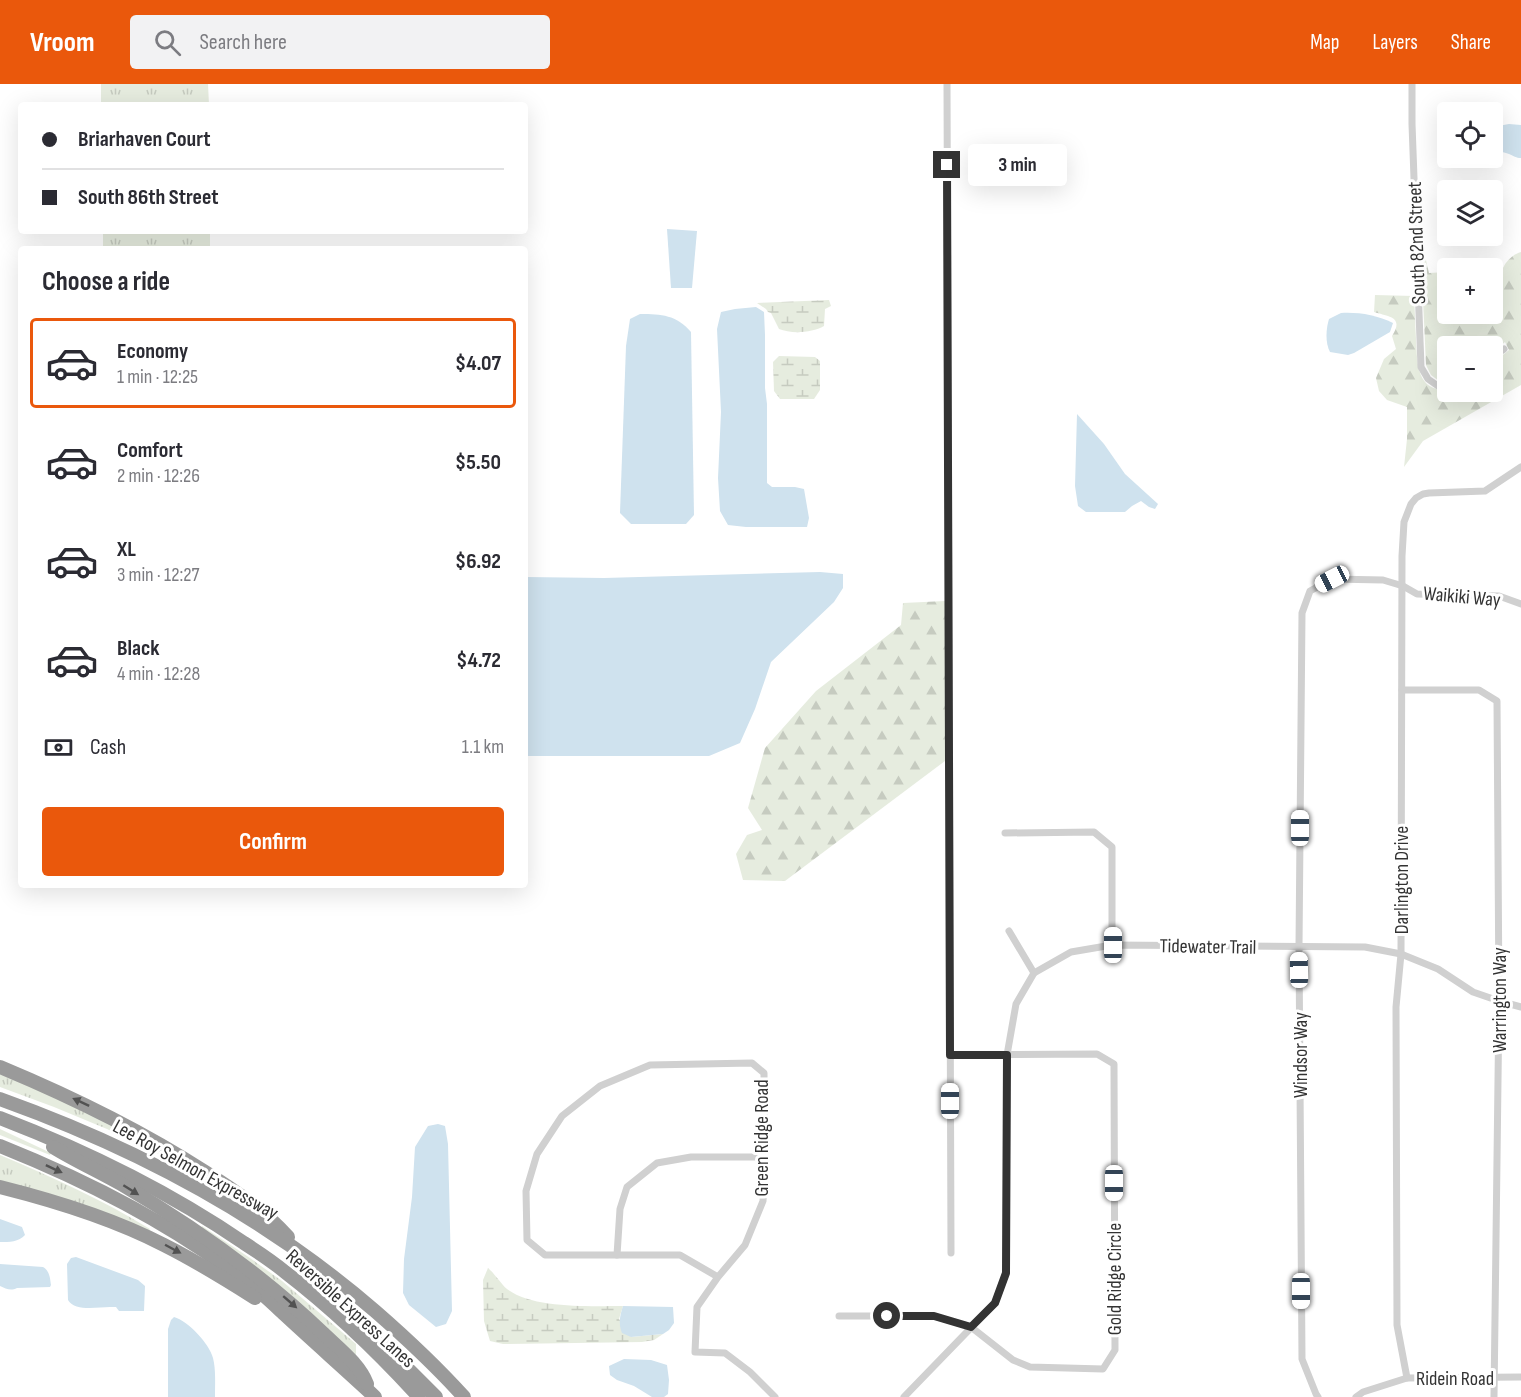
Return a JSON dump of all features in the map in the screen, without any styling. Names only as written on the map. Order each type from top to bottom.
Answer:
[{"type":"highway","points":[[0,1068],[90,1107],[165,1147],[264,1213],[275,1222],[301,1253]]},
{"type":"highway","name":"Lee Roy Selmon Expressway","points":[[0,1099],[105,1140],[217,1198],[268,1229],[385,1320],[464,1397]]},
{"type":"highway","name":"Reversible Express Lanes","points":[[0,1118],[78,1150],[156,1189],[208,1219],[284,1271],[357,1328],[382,1350],[419,1397]]},
{"type":"highway","points":[[26,1128],[61,1152],[156,1205],[215,1245],[291,1303],[354,1371],[373,1396]]},
{"type":"highway","points":[[0,1146],[73,1177],[153,1220],[195,1246],[267,1297],[354,1371]]},
{"type":"highway","points":[[0,1187],[73,1207],[137,1232],[201,1265],[286,1315]]},
{"type":"highway","points":[[382,1350],[436,1397]]},
{"type":"street","points":[[947,84],[951,1253]]},
{"type":"street","name":"South 82nd Street","points":[[1412,84],[1422,367],[1428,379],[1437,385]]},
{"type":"street","name":"Darlington Drive","points":[[1407,1378],[1397,1324],[1396,1006],[1401,954],[1404,522],[1411,504],[1423,494],[1485,491],[1521,467]]},
{"type":"street","name":"Windsor Way","points":[[1318,1397],[1302,1359],[1299,948],[1302,612],[1310,591],[1332,579],[1383,580],[1402,586]]},
{"type":"street","name":"Waikiki Way","points":[[1402,586],[1418,594],[1498,596],[1521,604]]},
{"type":"street","name":"Warrington Way","points":[[1402,690],[1479,690],[1497,701],[1499,1001],[1494,1397]]},
{"type":"street","points":[[1005,833],[1094,832],[1112,847],[1113,945]]},
{"type":"street","points":[[909,1395],[995,1303],[1006,1273],[1007,1055],[1016,1004],[1034,973],[1009,931]]},
{"type":"street","name":"Tidewater Trail","points":[[1034,973],[1071,952],[1113,945],[1365,948],[1401,954],[1438,969],[1473,992],[1521,1007]]},
{"type":"street","name":"Gold Ridge Circle","points":[[950,1055],[1097,1054],[1114,1064],[1115,1350],[1102,1369],[1030,1367],[1013,1360],[971,1327]]},
{"type":"street","name":"Green Ridge Road","points":[[718,1277],[680,1255],[545,1255],[526,1240],[526,1191],[537,1154],[562,1116],[600,1086],[650,1065],[752,1063],[764,1073],[763,1200],[745,1245],[718,1277],[698,1306],[695,1352],[725,1353],[750,1372],[775,1397]]},
{"type":"street","points":[[617,1255],[620,1209],[627,1187],[657,1163],[691,1157],[765,1157]]},
{"type":"street","points":[[839,1316],[934,1316],[971,1327]]},
{"type":"street","name":"Ridein Road","points":[[1356,1397],[1364,1392],[1407,1378],[1521,1377]]},
{"type":"green space","points":[[101,84],[208,84],[209,102],[101,102]]},
{"type":"green space","points":[[103,234],[210,234],[210,246],[103,246]]},
{"type":"green space","points":[[1521,252],[1521,385],[1503,395],[1503,355],[1509,350],[1505,342],[1503,344],[1503,336],[1437,336],[1437,380],[1431,375],[1426,365],[1421,255],[1425,256],[1429,273],[1437,273],[1437,324],[1503,324],[1503,269],[1507,261]]},
{"type":"green space","points":[[1375,295],[1414,296],[1418,365],[1420,373],[1429,386],[1437,389],[1437,402],[1491,402],[1423,441],[1404,467],[1407,407],[1387,400],[1379,391],[1376,378],[1384,359],[1396,349],[1392,336],[1396,321],[1374,312]]},
{"type":"green space","points":[[829,300],[831,306],[825,309],[824,326],[802,332],[779,329],[771,313],[757,303]]},
{"type":"green space","points":[[779,356],[815,357],[820,361],[820,390],[814,399],[780,399],[774,391],[773,362]]},
{"type":"green space","points":[[945,601],[945,761],[785,881],[743,880],[736,854],[747,835],[762,830],[748,808],[765,748],[816,691],[901,625],[903,603]]},
{"type":"green space","points":[[0,1072],[71,1101],[196,1173],[107,1129],[0,1087]]},
{"type":"green space","points":[[0,1129],[51,1153],[50,1155],[0,1135]]},
{"type":"green space","points":[[0,1155],[114,1208],[150,1229],[148,1233],[0,1182]]},
{"type":"green space","points":[[202,1226],[282,1281],[356,1344],[356,1355],[201,1228]]},
{"type":"green space","points":[[488,1268],[507,1289],[518,1295],[532,1300],[563,1305],[623,1306],[619,1319],[631,1337],[663,1334],[654,1340],[642,1342],[503,1344],[490,1341],[484,1321],[483,1280]]},
{"type":"water","points":[[1503,125],[1521,125],[1521,158],[1503,152]]},
{"type":"water","points":[[667,229],[697,231],[692,288],[671,288]]},
{"type":"water","points":[[756,307],[764,312],[767,483],[772,487],[804,489],[809,518],[807,527],[728,525],[720,511],[718,478],[721,412],[717,329],[721,312]]},
{"type":"water","points":[[1341,313],[1367,315],[1393,323],[1390,332],[1354,353],[1348,355],[1330,352],[1326,336],[1329,319]]},
{"type":"water","points":[[640,314],[655,314],[674,319],[691,332],[694,515],[686,524],[631,524],[620,513],[626,346],[630,319]]},
{"type":"water","points":[[1077,414],[1104,444],[1125,474],[1158,504],[1155,509],[1141,501],[1125,512],[1086,512],[1078,506],[1075,486]]},
{"type":"water","points":[[820,572],[843,574],[843,588],[834,602],[771,662],[755,709],[740,743],[709,756],[528,756],[528,577],[604,578]]},
{"type":"water","points":[[438,1124],[445,1126],[448,1144],[452,1311],[446,1324],[436,1327],[409,1305],[403,1293],[415,1147],[428,1126]]},
{"type":"water","points":[[0,1219],[22,1227],[25,1235],[10,1242],[0,1242]]},
{"type":"water","points":[[76,1257],[138,1280],[145,1286],[144,1311],[119,1311],[116,1307],[93,1308],[71,1304],[68,1300],[67,1264],[71,1258]]},
{"type":"water","points":[[0,1264],[43,1267],[48,1273],[51,1285],[50,1287],[4,1288],[0,1286]]},
{"type":"water","points":[[623,1306],[673,1307],[674,1323],[663,1334],[631,1337],[622,1333],[620,1320]]},
{"type":"water","points":[[174,1317],[180,1319],[203,1339],[211,1352],[215,1367],[215,1397],[168,1397],[168,1329]]},
{"type":"water","points":[[624,1359],[651,1360],[667,1365],[668,1394],[664,1397],[652,1397],[610,1375],[609,1366]]},
{"type":"route","points":[[887,1316],[934,1316],[971,1327],[995,1303],[1006,1273],[1007,1055],[950,1055],[947,165]]}]
